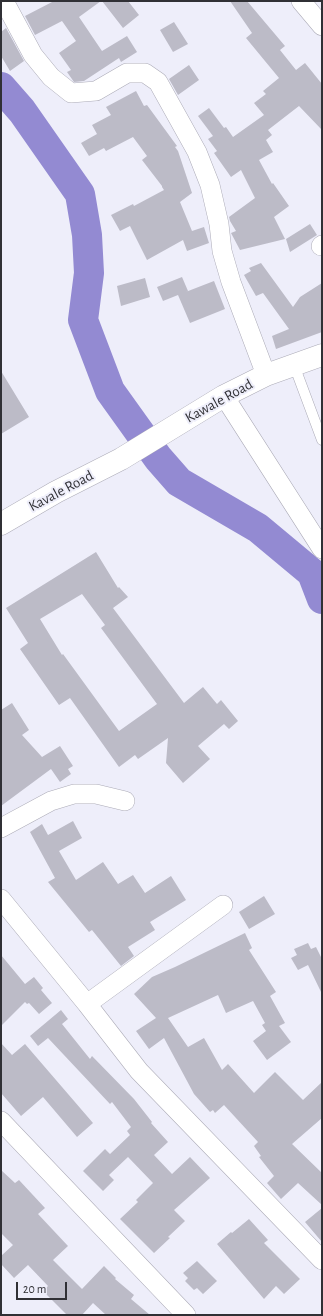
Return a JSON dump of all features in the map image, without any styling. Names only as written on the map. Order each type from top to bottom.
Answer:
[{"type":"street","points":[[4,1],[33,55],[51,77],[71,93],[96,91],[127,73],[145,73],[158,82],[197,152],[210,185],[222,251],[266,375]]},
{"type":"street","points":[[301,1],[322,26]]},
{"type":"street","name":"Kawale Road","points":[[121,459],[224,396],[266,375],[322,354]]},
{"type":"street","points":[[224,396],[322,549]]},
{"type":"street","name":"Kavale Road","points":[[1,524],[56,492],[121,459]]},
{"type":"street","points":[[1,828],[51,801],[74,794],[96,794],[125,801]]},
{"type":"street","points":[[1,899],[139,1070],[322,1260]]},
{"type":"street","points":[[87,1004],[223,905]]},
{"type":"street","points":[[1,1121],[186,1315]]},
{"type":"lane","points":[[294,365],[322,440]]},
{"type":"building","points":[[54,1],[101,1],[79,17],[102,51],[127,36],[137,52],[121,62],[119,58],[84,81],[74,82],[67,72],[71,70],[59,53],[76,41],[62,21],[35,35],[25,16]]},
{"type":"building","points":[[102,1],[128,1],[139,15],[123,28]]},
{"type":"building","points":[[230,1],[247,1],[285,46],[280,50],[296,70],[305,63],[322,84],[322,130],[299,106],[268,130],[272,135],[266,140],[273,152],[259,160],[272,184],[273,183],[289,206],[274,217],[285,239],[240,250],[231,233],[236,231],[229,217],[255,198],[241,170],[231,177],[214,153],[217,151],[208,139],[213,136],[198,116],[209,108],[233,137],[264,115],[254,103],[266,94],[263,91],[279,78],[246,38],[252,33]]},
{"type":"building","points":[[174,22],[188,44],[173,52],[160,30]]},
{"type":"building","points":[[6,28],[24,61],[10,71],[1,56],[1,32]]},
{"type":"building","points":[[189,65],[199,80],[178,95],[169,79]]},
{"type":"building","points":[[136,91],[144,106],[147,105],[177,146],[175,147],[178,151],[192,193],[180,202],[192,231],[204,227],[209,243],[187,251],[183,240],[147,260],[130,226],[120,231],[111,215],[133,204],[134,206],[164,190],[142,160],[147,156],[133,137],[106,151],[104,148],[89,156],[81,143],[97,134],[92,125],[111,115],[106,107]]},
{"type":"building","points":[[310,224],[317,235],[290,252],[286,239]]},
{"type":"building","points":[[261,263],[293,307],[300,297],[322,283],[322,332],[276,349],[272,336],[289,329],[263,293],[256,296],[244,275],[251,271],[249,268]]},
{"type":"building","points":[[182,277],[188,291],[183,293],[214,281],[225,309],[190,323],[178,295],[163,301],[157,287]]},
{"type":"building","points":[[145,278],[150,297],[121,306],[117,286]]},
{"type":"building","points":[[1,371],[29,417],[1,434]]},
{"type":"building","points":[[96,552],[118,588],[119,587],[128,597],[113,608],[184,703],[203,687],[217,704],[221,700],[238,721],[229,729],[224,724],[198,746],[210,759],[183,783],[166,763],[168,738],[138,759],[135,755],[119,767],[70,698],[59,705],[20,649],[28,643],[6,608]],"holes":[[[82,594],[105,625],[101,628],[157,704],[119,731],[63,654],[62,655],[40,619]]]},
{"type":"building","points":[[12,703],[29,730],[22,735],[42,757],[60,746],[73,766],[68,769],[71,774],[60,782],[51,769],[1,806],[1,710]]},
{"type":"building","points":[[73,821],[82,838],[59,851],[76,880],[103,862],[118,884],[133,875],[145,893],[171,876],[186,900],[150,922],[155,930],[128,947],[134,956],[121,966],[92,930],[89,932],[48,882],[55,878],[30,832],[42,824],[48,835]]},
{"type":"building","points":[[264,896],[275,914],[249,929],[239,912]]},
{"type":"building","points":[[245,933],[252,948],[249,950],[276,992],[270,996],[285,1023],[279,1026],[291,1042],[267,1060],[253,1041],[266,1031],[262,1025],[265,1023],[253,1001],[226,1013],[218,995],[168,1018],[188,1047],[204,1038],[222,1070],[228,1064],[254,1093],[275,1072],[303,1100],[322,1082],[322,1118],[292,1144],[322,1173],[322,1205],[298,1183],[281,1199],[267,1183],[274,1176],[259,1157],[261,1156],[254,1146],[258,1142],[224,1105],[215,1113],[213,1110],[210,1112],[194,1094],[164,1038],[149,1049],[136,1031],[156,1018],[134,994],[152,977]]},
{"type":"building","points":[[308,943],[311,949],[316,947],[322,959],[322,994],[308,965],[298,970],[291,958],[297,955],[294,949]]},
{"type":"building","points":[[1,955],[25,984],[34,977],[43,988],[41,990],[52,1003],[39,1014],[29,1003],[27,1004],[25,1002],[1,1026]]},
{"type":"building","points":[[61,1010],[68,1019],[62,1024],[90,1059],[92,1056],[134,1099],[152,1122],[151,1123],[168,1142],[154,1155],[172,1174],[190,1157],[210,1178],[174,1210],[185,1221],[154,1253],[120,1219],[138,1202],[136,1200],[153,1183],[128,1157],[109,1175],[114,1180],[103,1191],[83,1171],[105,1149],[110,1154],[130,1135],[127,1131],[131,1127],[112,1102],[110,1104],[48,1038],[38,1046],[30,1036]]},
{"type":"building","points":[[1,1043],[12,1055],[25,1044],[93,1123],[77,1137],[43,1097],[21,1116],[1,1093]]},
{"type":"building","points":[[1,1170],[15,1183],[19,1180],[45,1208],[38,1214],[68,1246],[53,1260],[82,1289],[104,1266],[116,1278],[115,1279],[134,1295],[131,1299],[150,1315],[106,1315],[93,1303],[82,1315],[67,1315],[43,1291],[48,1286],[28,1265],[14,1278],[1,1264],[1,1256],[13,1245],[1,1233]]},
{"type":"building","points":[[322,1208],[322,1242],[305,1222]]},
{"type":"building","points":[[249,1219],[268,1240],[264,1243],[300,1279],[284,1294],[276,1286],[264,1299],[217,1244]]},
{"type":"building","points":[[197,1261],[217,1281],[203,1294],[197,1288],[194,1290],[185,1281],[188,1278],[183,1273]]},
{"type":"waterway","points":[[1,87],[22,111],[80,194],[87,235],[89,273],[83,320],[110,391],[158,458],[179,482],[258,528],[312,573],[322,599]]}]
